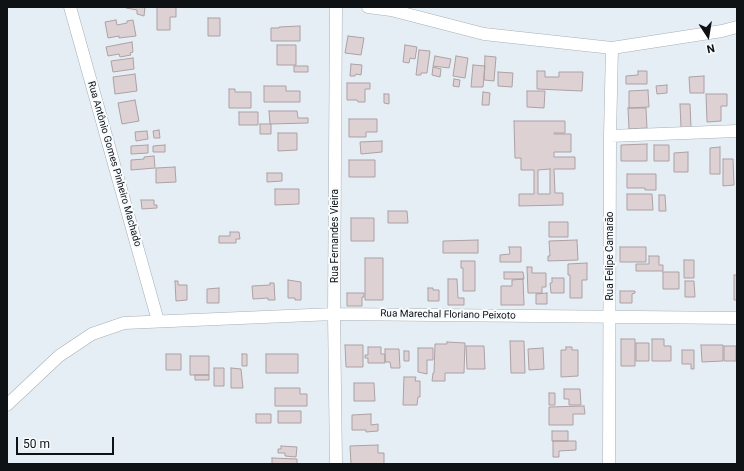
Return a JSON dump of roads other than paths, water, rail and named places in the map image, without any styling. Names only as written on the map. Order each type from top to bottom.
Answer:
[{"type":"street","name":"Rua Antônio Gomes Pinheiro Machado","points":[[70,7],[158,322]]},
{"type":"street","name":"Rua Fernandes Vieira","points":[[336,7],[334,314],[336,464]]},
{"type":"street","points":[[368,7],[390,10],[484,34],[612,48],[722,31],[737,27]]},
{"type":"street","name":"Rua Felipe Camarão","points":[[609,464],[610,136],[612,48]]},
{"type":"street","points":[[610,136],[737,131]]},
{"type":"street","name":"Rua Marechal Floriano Peixoto","points":[[7,405],[59,356],[92,334],[124,323],[334,314],[737,318]]}]
